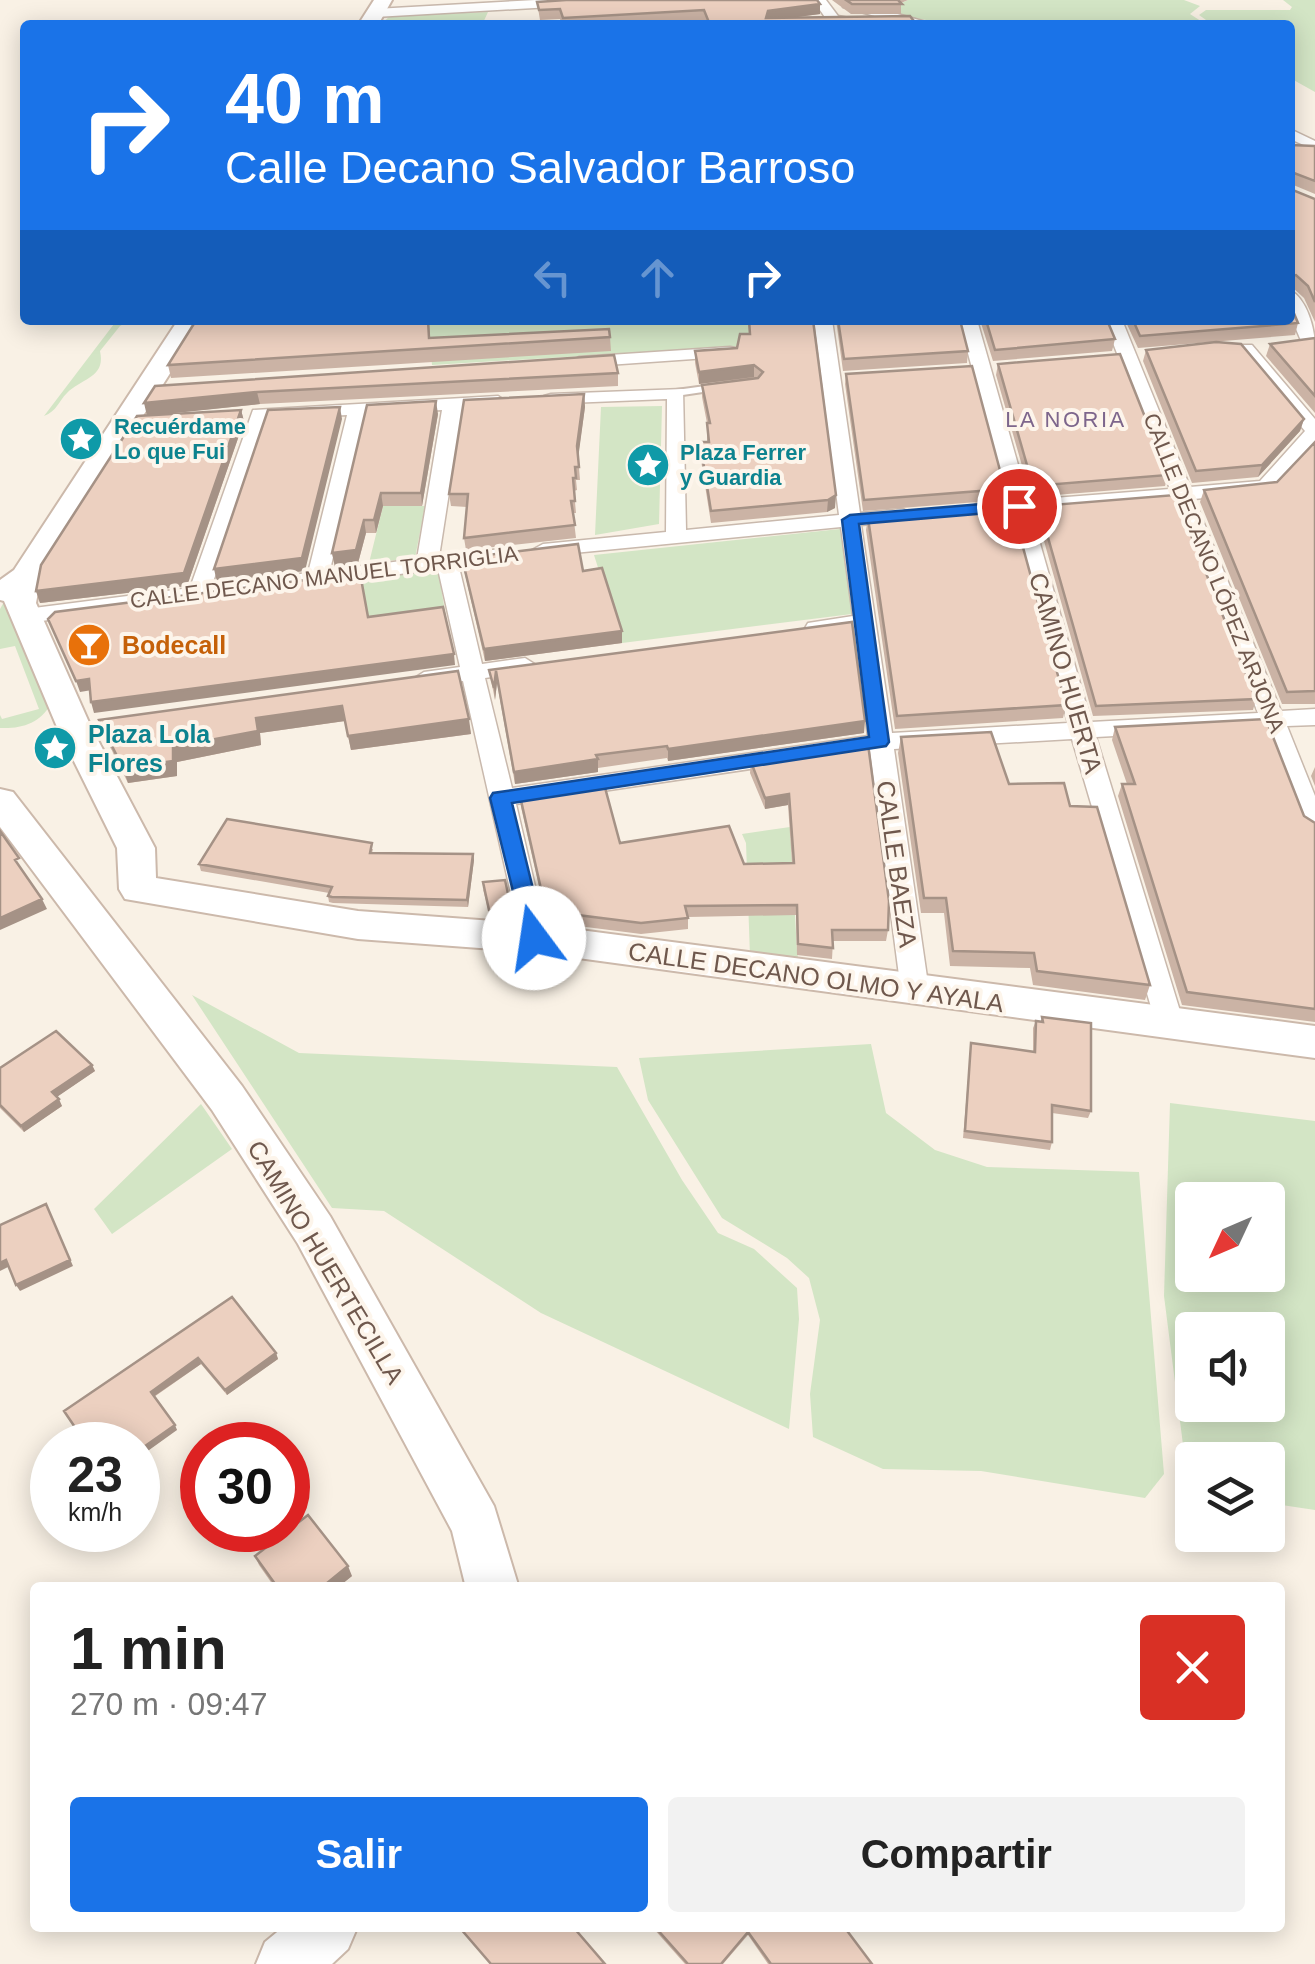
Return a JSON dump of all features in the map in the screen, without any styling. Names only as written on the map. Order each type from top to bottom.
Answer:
[{"type":"street","points":[[375,13],[605,0]]},
{"type":"street","points":[[830,14],[838,7],[863,9],[904,20]]},
{"type":"street","points":[[863,9],[872,16],[868,20]]},
{"type":"street","points":[[963,511],[1266,488],[1315,431],[1239,348],[1300,344],[1295,320]]},
{"type":"street","points":[[0,801],[82,912],[138,888],[136,848],[74,728],[17,596],[193,325]]},
{"type":"street","name":"CALLE BAEZA","points":[[825,325],[841,378],[850,520],[914,991]]},
{"type":"street","name":"CAMINO HUERTA","points":[[969,325],[1080,728],[1170,1024]]},
{"type":"street","name":"CALLE DECANO LÓPEZ ARJONA","points":[[1115,325],[1315,827]]},
{"type":"street","points":[[554,364],[730,352]]},
{"type":"street","points":[[199,592],[250,415],[676,394],[676,536]]},
{"type":"street","points":[[453,404],[437,562],[474,672],[534,938]]},
{"type":"street","points":[[318,576],[358,408]]},
{"type":"street","name":"CALLE DECANO MANUEL TORRIGLIA","points":[[17,596],[199,592],[676,536],[926,514]]},
{"type":"street","points":[[786,632],[864,621]]},
{"type":"street","points":[[398,682],[552,662]]},
{"type":"street","points":[[500,798],[879,742],[1315,717]]},
{"type":"street","points":[[74,728],[108,722]]},
{"type":"street","name":"CALLE DECANO OLMO Y AYALA","points":[[138,888],[358,925],[534,938],[1315,1042]]},
{"type":"street","name":"CAMINO HUERTECILLA","points":[[82,912],[228,1098],[314,1230],[476,1524],[490,1582]]},
{"type":"street","points":[[288,1964],[323,1932]]},
{"type":"lane","points":[[676,394],[738,385]]},
{"type":"green space","points":[[908,0],[1184,0],[1200,6],[1190,14],[1199,20],[926,20],[883,12]]},
{"type":"green space","points":[[1283,0],[1315,0],[1315,92],[1295,81],[1295,20],[1206,20],[1199,15],[1206,10],[1292,7]]},
{"type":"green space","points":[[488,12],[484,20],[386,20],[390,16]]},
{"type":"green space","points":[[113,325],[122,325],[100,351],[96,372],[44,416]]},
{"type":"green space","points":[[428,325],[748,325],[750,346],[432,365]]},
{"type":"green space","name":"Plaza Ferrer y Guardia","points":[[662,406],[659,524],[595,535],[601,407]]},
{"type":"green space","points":[[383,506],[425,506],[415,558],[369,563]]},
{"type":"green space","points":[[840,529],[852,614],[622,643],[594,555]]},
{"type":"green space","points":[[438,570],[446,617],[369,628],[361,580]]},
{"type":"green space","points":[[5,600],[51,704],[30,724],[0,728],[0,715],[2,719],[39,709],[15,646],[0,649],[0,609]]},
{"type":"green space","points":[[790,827],[799,963],[750,956],[746,843],[742,834]]},
{"type":"green space","points":[[192,995],[299,1053],[617,1067],[682,1180],[718,1233],[754,1249],[797,1288],[799,1319],[789,1429],[541,1313],[384,1211],[332,1208]]},
{"type":"green space","points":[[871,1044],[886,1113],[935,1150],[987,1167],[1139,1172],[1164,1474],[1145,1498],[981,1471],[883,1469],[813,1437],[810,1394],[820,1320],[809,1278],[787,1258],[722,1218],[648,1100],[639,1058]]},
{"type":"green space","points":[[1170,1103],[1315,1121],[1315,1510],[1285,1506],[1285,1442],[1183,1442],[1180,1422],[1285,1422],[1285,1312],[1175,1312],[1175,1382],[1164,1296]]},
{"type":"green space","points":[[201,1104],[232,1149],[112,1234],[94,1209]]},
{"type":"building","points":[[817,0],[820,4],[768,11],[766,18],[910,16],[913,20],[708,20],[704,10],[563,18],[560,9],[539,10],[537,2]]},
{"type":"building","points":[[846,0],[898,0],[902,4],[852,4]]},
{"type":"building","points":[[1295,145],[1315,146],[1315,181],[1295,173]]},
{"type":"building","points":[[1295,191],[1315,199],[1315,302],[1308,286],[1296,275]]},
{"type":"building","points":[[193,325],[428,325],[429,338],[609,329],[610,337],[168,365]]},
{"type":"building","points":[[749,325],[814,325],[836,495],[828,500],[711,511],[700,442],[709,442],[710,423],[702,385],[758,378],[763,372],[754,365],[699,372],[695,351],[737,348],[740,334],[750,334]]},
{"type":"building","points":[[839,325],[961,325],[968,351],[844,359]]},
{"type":"building","points":[[988,325],[1109,325],[1115,339],[995,350]]},
{"type":"building","points":[[1135,325],[1274,325],[1140,336]]},
{"type":"building","points":[[1315,338],[1315,396],[1270,344]]},
{"type":"building","points":[[1216,342],[1241,344],[1304,419],[1262,465],[1196,471],[1146,350]]},
{"type":"building","points":[[1120,354],[1168,475],[1033,486],[998,364]]},
{"type":"building","points":[[614,355],[618,373],[257,392],[144,403],[155,386]]},
{"type":"building","points":[[972,366],[1005,489],[864,500],[846,374]]},
{"type":"building","points":[[584,394],[577,446],[579,467],[575,467],[573,478],[575,501],[571,501],[575,525],[464,538],[468,494],[449,494],[464,400]]},
{"type":"building","points":[[436,401],[421,493],[381,493],[374,520],[364,520],[356,550],[332,553],[367,405]]},
{"type":"building","points":[[340,407],[302,558],[214,569],[268,410]]},
{"type":"building","points":[[241,410],[184,573],[36,591],[41,565],[137,416]]},
{"type":"building","points":[[1315,442],[1315,691],[1287,692],[1204,490],[1277,482]]},
{"type":"building","points":[[1175,495],[1256,699],[1096,706],[1039,506]]},
{"type":"building","points":[[1012,507],[1066,705],[897,716],[868,518]]},
{"type":"building","points":[[578,544],[583,571],[602,568],[622,631],[484,649],[462,558]]},
{"type":"building","points":[[360,573],[368,617],[443,607],[454,654],[91,702],[89,679],[76,681],[48,619],[55,612]]},
{"type":"building","points":[[852,622],[865,721],[668,749],[667,746],[596,755],[598,759],[514,772],[496,671],[494,688],[489,670]]},
{"type":"building","points":[[458,671],[469,719],[348,736],[342,706],[256,718],[258,731],[173,747],[173,761],[123,768],[99,720]]},
{"type":"building","points":[[1266,719],[1304,816],[1315,823],[1315,1009],[1187,992],[1122,784],[1135,784],[1115,727]]},
{"type":"building","points":[[991,732],[1009,784],[1064,783],[1070,806],[1097,807],[1150,985],[1037,971],[1034,953],[953,951],[946,898],[924,898],[901,737]]},
{"type":"building","points":[[868,744],[889,901],[888,930],[832,930],[833,948],[798,944],[797,905],[685,906],[688,918],[641,923],[546,911],[520,796],[604,784],[620,843],[729,826],[744,864],[794,863],[789,794],[765,798],[751,762]]},
{"type":"building","points":[[227,819],[372,843],[370,853],[473,854],[467,900],[332,897],[328,896],[332,887],[199,864]]},
{"type":"building","points":[[0,831],[42,899],[0,918]]},
{"type":"building","points":[[505,880],[512,912],[489,910],[483,882]]},
{"type":"building","points":[[1042,1017],[1091,1023],[1091,1111],[1052,1105],[1052,1142],[965,1131],[971,1043],[1035,1052],[1036,1021],[1043,1022]]},
{"type":"building","points":[[56,1031],[92,1065],[52,1092],[59,1099],[21,1126],[0,1105],[0,1068]]},
{"type":"building","points":[[46,1204],[70,1260],[16,1285],[6,1260],[0,1263],[0,1225]]},
{"type":"building","points":[[232,1297],[276,1353],[225,1390],[198,1358],[151,1392],[175,1425],[160,1436],[160,1422],[71,1422],[64,1411]]},
{"type":"building","points":[[310,1518],[348,1566],[328,1582],[274,1582],[255,1556],[260,1552],[310,1552]]},
{"type":"building","points":[[463,1932],[577,1932],[605,1964],[491,1964]]},
{"type":"building","points":[[660,1932],[748,1932],[721,1964],[688,1964]]},
{"type":"building","points":[[748,1932],[848,1932],[872,1964],[771,1964]]},
{"type":"place","name":"Recuérdame Lo que Fui","points":[[81,439]]},
{"type":"place","name":"Plaza Ferrer y Guardia","points":[[648,465]]},
{"type":"place","name":"Bodecall","points":[[89,645]]},
{"type":"place","name":"Plaza Lola Flores","points":[[55,748]]},
{"type":"district","name":"LA NORIA","points":[[1066,419]]},
{"type":"route","points":[[534,938],[500,798],[879,742],[850,520],[1019,506]]}]
